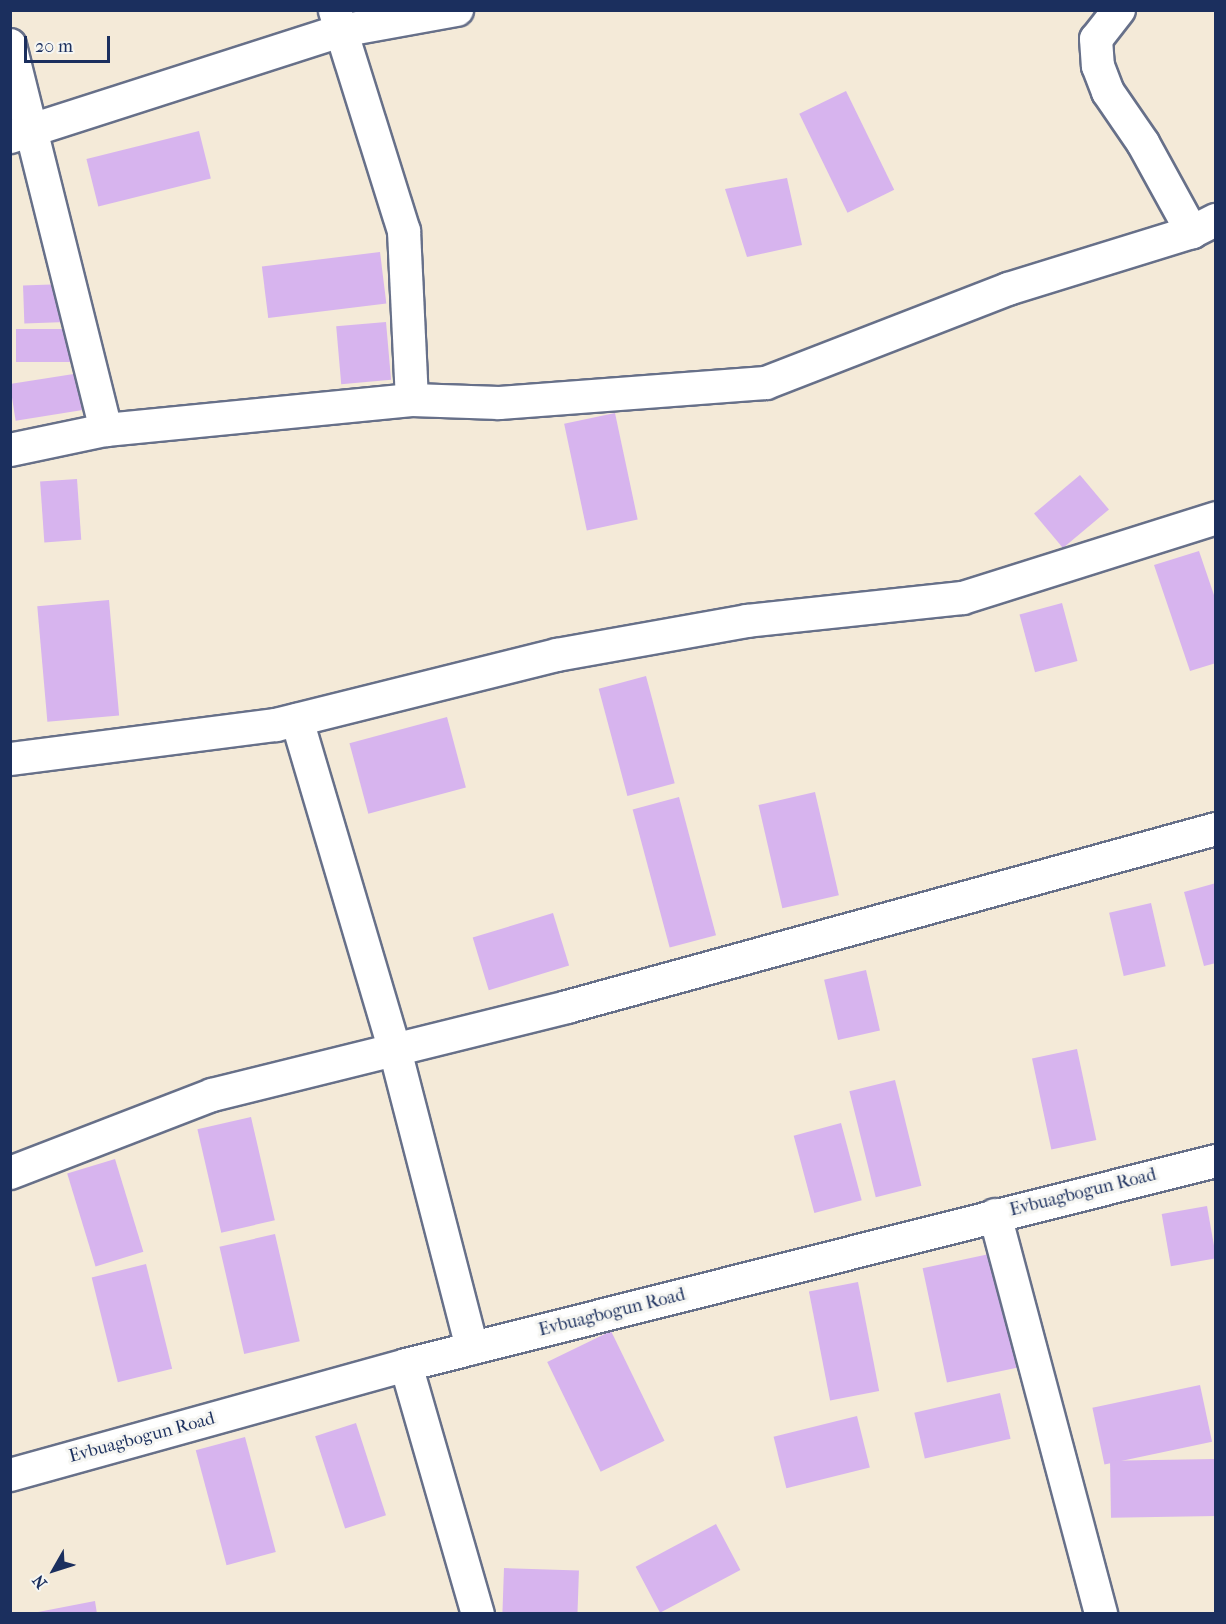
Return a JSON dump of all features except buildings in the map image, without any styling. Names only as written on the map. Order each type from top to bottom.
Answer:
[{"type":"street","points":[[21,135],[338,21],[457,10]]},
{"type":"street","points":[[10,450],[106,430],[412,400],[499,404],[766,383],[1008,289],[1204,226],[1108,92],[1098,66],[1096,39],[1119,10]]},
{"type":"street","points":[[338,21],[404,231],[412,400]]},
{"type":"street","points":[[10,45],[21,135],[106,430]]},
{"type":"street","points":[[10,759],[297,720],[568,652],[747,621],[963,598],[1215,518]]},
{"type":"street","points":[[297,720],[394,1050],[472,1348]]},
{"type":"street","points":[[10,1173],[212,1095],[590,1001],[1215,830]]},
{"type":"street","name":"Evbuagbogun Road","points":[[10,1475],[406,1365],[1215,1161]]},
{"type":"street","points":[[995,1215],[1101,1614]]},
{"type":"street","points":[[406,1365],[478,1614]]}]
